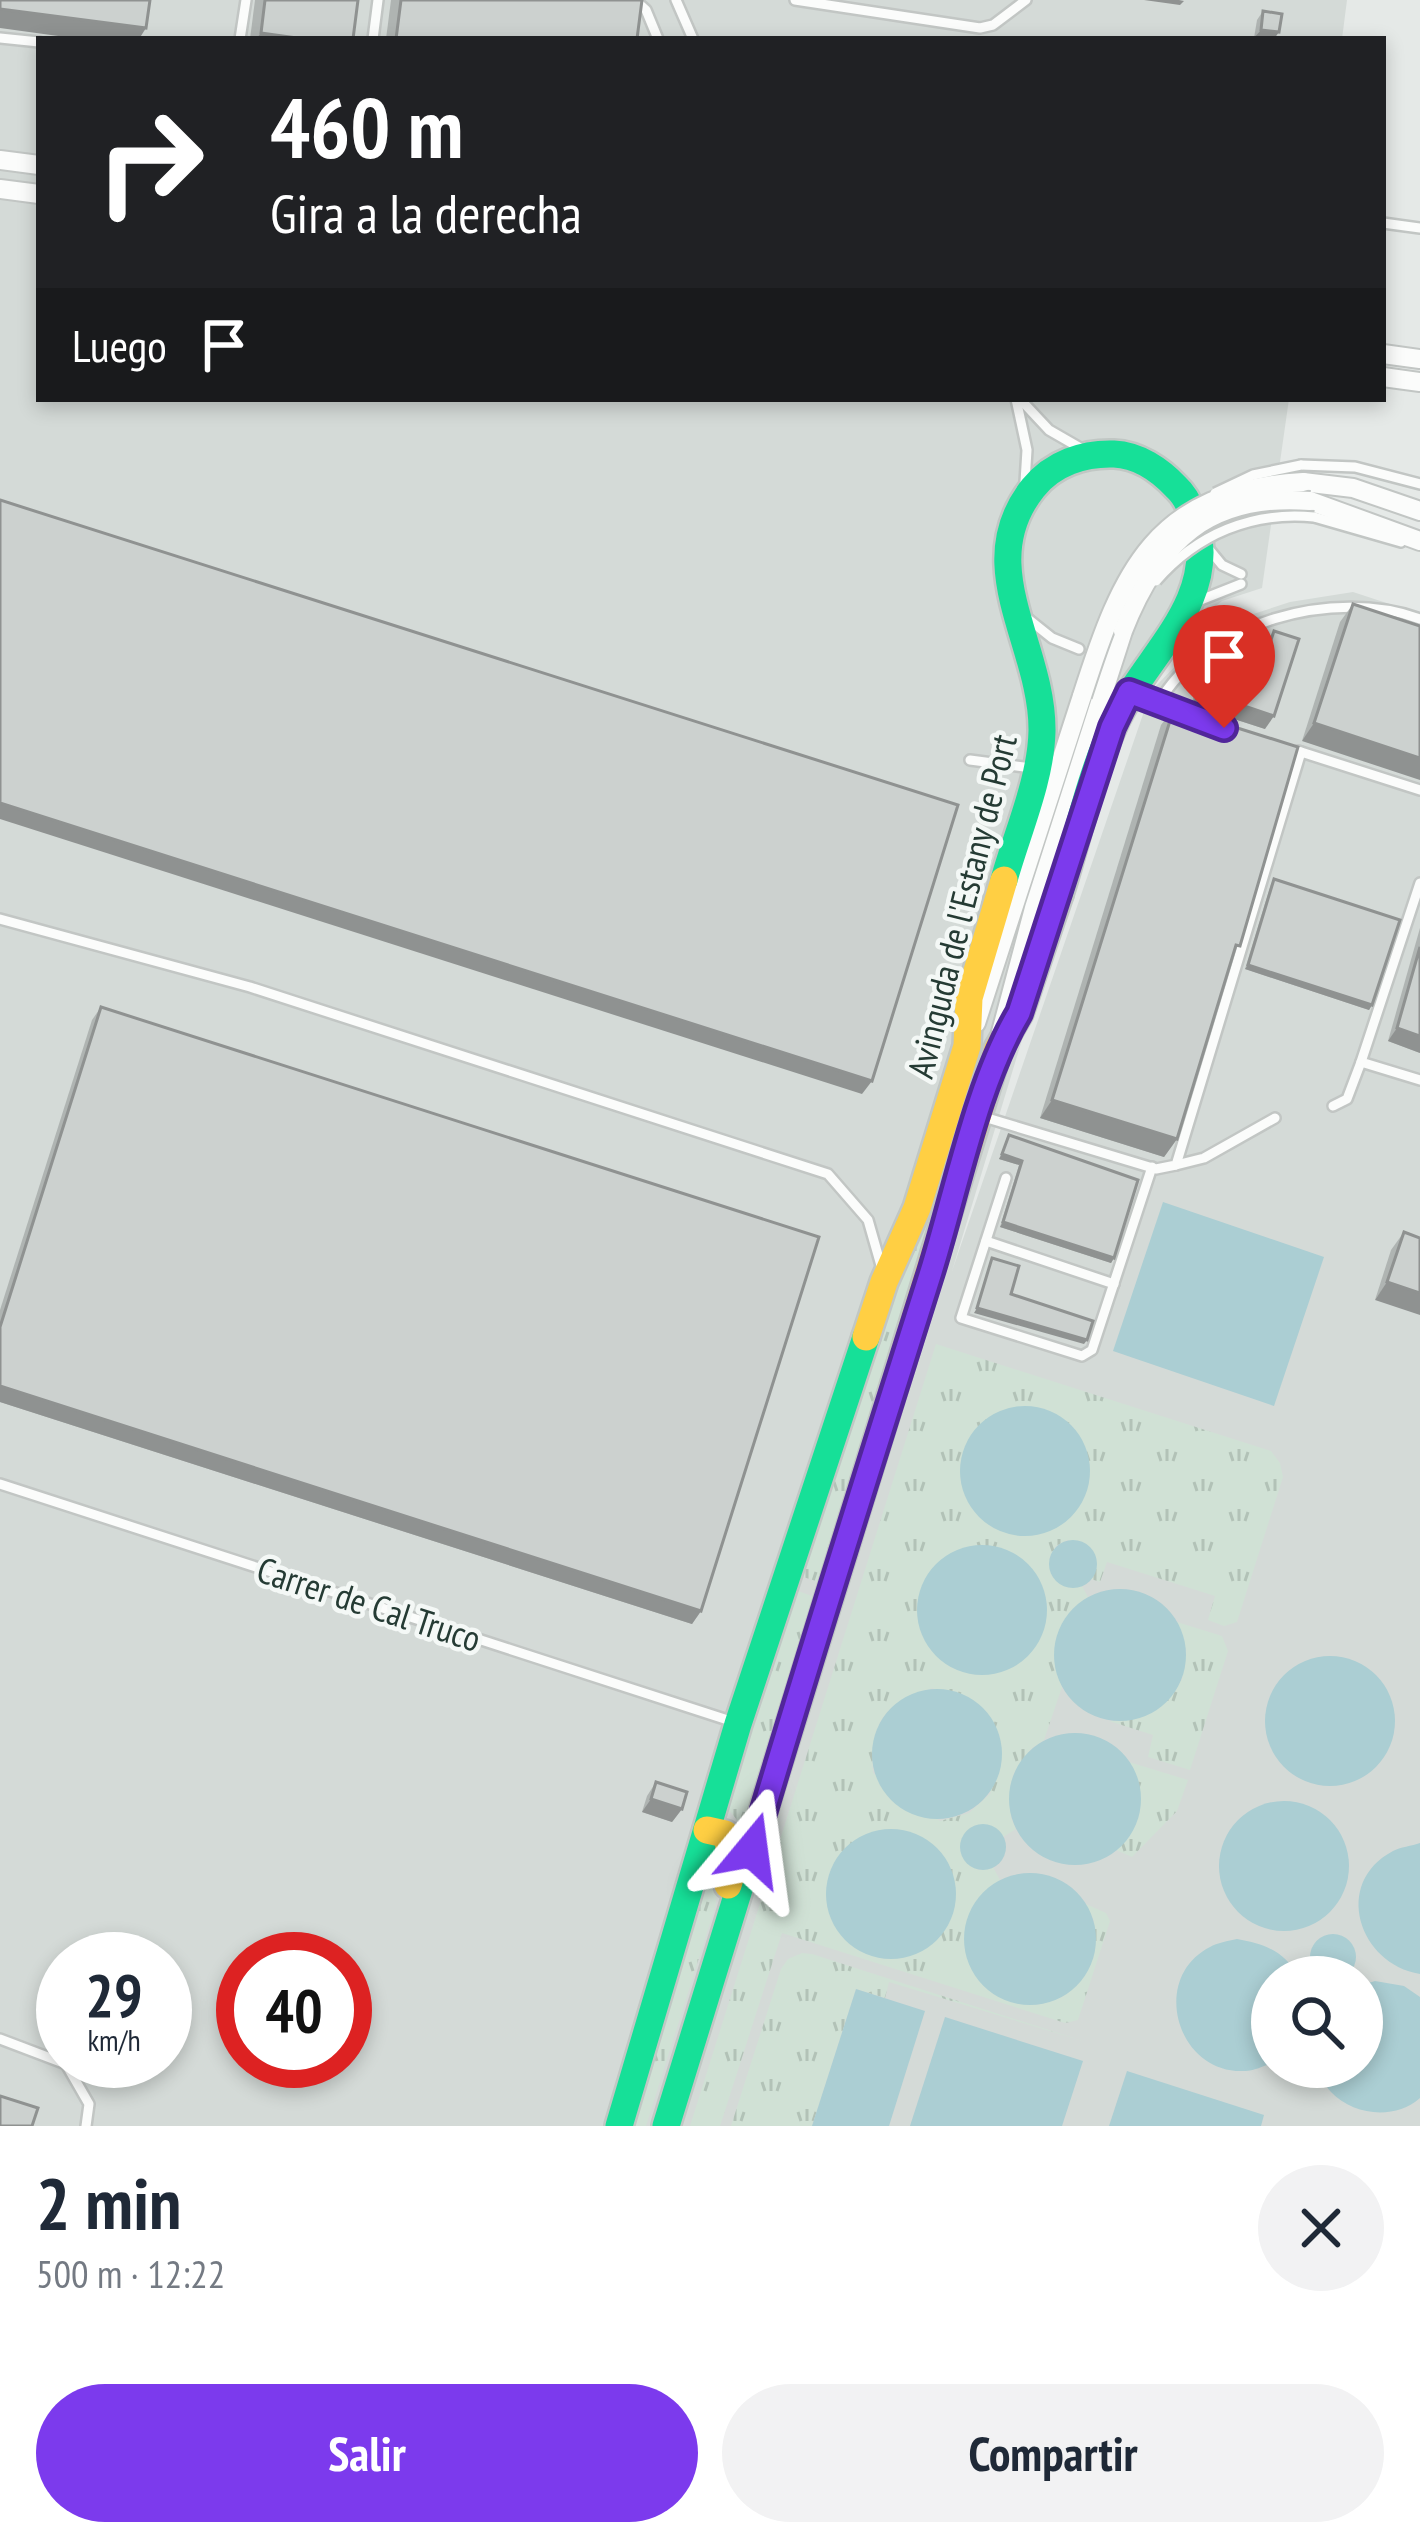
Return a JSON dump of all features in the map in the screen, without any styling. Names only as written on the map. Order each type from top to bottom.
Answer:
[{"type":"street","points":[[0,160],[36,165]]},
{"type":"street","points":[[0,189],[36,194]]},
{"type":"street","points":[[1386,354],[1420,359]]},
{"type":"street","points":[[1386,377],[1420,382]]},
{"type":"street","points":[[1023,496],[1056,467],[1098,454],[1140,461],[1168,478],[1188,503],[1192,525]]},
{"type":"street","points":[[998,1048],[1003,1014],[1092,698],[1106,622],[1144,554],[1256,489],[1353,488],[1420,511]]},
{"type":"street","points":[[967,1046],[1092,698],[1150,571],[1197,526],[1250,503],[1307,491],[1420,543]]},
{"type":"street","name":"Avinguda de l'Estany de Port","points":[[620,2126],[701,1827],[884,1282],[916,1208],[967,1046],[969,998],[1037,768],[1043,703],[1004,553],[1023,496]]},
{"type":"street","name":"Avinguda de l'Estany de Port","points":[[668,2119],[998,1048],[1019,1013],[1112,727],[1129,692],[1181,616],[1199,576],[1192,525]]},
{"type":"street","points":[[668,2119],[663,2088],[735,1862],[725,1834],[701,1827]]},
{"type":"lane","points":[[240,36],[246,0]]},
{"type":"lane","points":[[373,36],[378,0]]},
{"type":"lane","points":[[634,0],[646,10],[657,36]]},
{"type":"lane","points":[[676,0],[692,36]]},
{"type":"lane","points":[[795,0],[980,28],[993,25],[1027,0]]},
{"type":"lane","points":[[0,38],[36,42]]},
{"type":"lane","points":[[1386,223],[1420,228]]},
{"type":"lane","points":[[1019,402],[1028,450],[1023,496]]},
{"type":"lane","points":[[1021,402],[1048,430],[1098,454]]},
{"type":"lane","points":[[1307,491],[1355,466],[1420,484]]},
{"type":"lane","points":[[1181,616],[1201,599],[1241,579],[1215,559],[1192,525]]},
{"type":"lane","points":[[1011,593],[1040,629],[1079,649]]},
{"type":"lane","points":[[1158,704],[1177,677],[1200,658],[1256,626],[1336,608],[1373,609],[1420,619]]},
{"type":"lane","points":[[1129,692],[1186,716]]},
{"type":"lane","points":[[1282,746],[1420,790]]},
{"type":"lane","points":[[1176,1166],[1300,752]]},
{"type":"lane","points":[[970,760],[1037,768]]},
{"type":"lane","points":[[1334,1106],[1347,1099],[1420,883]]},
{"type":"lane","points":[[0,919],[250,987],[828,1174],[868,1220],[884,1282]]},
{"type":"lane","points":[[0,929],[17,924]]},
{"type":"lane","points":[[1360,1062],[1420,1080]]},
{"type":"lane","points":[[979,1115],[1152,1167],[1204,1158],[1275,1118]]},
{"type":"lane","points":[[1006,1178],[961,1318],[1082,1356],[1092,1350],[1152,1167]]},
{"type":"lane","points":[[986,1241],[1114,1283]]},
{"type":"lane","name":"Carrer de Cal Truco","points":[[0,1484],[738,1724]]},
{"type":"lane","points":[[0,2039],[36,2053]]},
{"type":"lane","points":[[80,2088],[89,2104],[86,2126]]},
{"type":"shaded area","points":[[0,0],[1347,0],[1342,36],[36,36],[36,402],[1289,402],[1262,588],[1222,601],[1190,626],[1140,688],[1088,822],[952,1271],[1151,691],[1200,641],[1241,618],[1290,602],[1353,592],[1420,614],[1420,2126],[0,2126]]},
{"type":"green space","points":[[922,1217],[932,1220],[819,1582],[800,1576]]},
{"type":"green space","points":[[936,1344],[1271,1451],[1283,1477],[1237,1622],[1224,1626],[1208,1620],[1215,1596],[1107,1562],[1100,1582],[1091,1579],[1096,1557],[1067,1540],[1056,1546],[1049,1559],[1069,1587],[1082,1586],[1088,1597],[1075,1607],[1054,1658],[1062,1687],[1044,1740],[1014,1773],[1011,1818],[1016,1829],[1003,1837],[989,1825],[966,1862],[979,1870],[993,1867],[1000,1880],[976,1901],[965,1929],[1036,2005],[1062,1997],[1094,1921],[1086,1904],[1106,1913],[1110,1921],[1078,2020],[1065,2023],[782,1933],[720,2126],[690,2126]],"holes":[[[933,1688],[991,1793],[969,1813],[940,1821],[873,1773],[874,1741],[884,1717],[903,1700]]]},
{"type":"green space","points":[[795,1590],[815,1597],[745,1830],[725,1805]]},
{"type":"green space","points":[[1177,1622],[1222,1636],[1228,1651],[1190,1770],[1148,1757],[1153,1735],[1109,1721],[1124,1721],[1182,1680],[1186,1650]]},
{"type":"green space","points":[[1129,1762],[1188,1780],[1177,1811],[1132,1857],[1116,1850],[1121,1846],[1133,1768]]},
{"type":"green space","points":[[709,1862],[717,1880],[716,1904],[646,2126],[624,2126]]},
{"type":"green space","points":[[802,1953],[1086,2042],[889,1982],[885,1998],[856,1989],[812,2126],[731,2126],[781,1969],[788,1959]]},
{"type":"water","points":[[1163,1202],[1324,1257],[1274,1406],[1113,1351]]},
{"type":"water","points":[[1025,1406],[1050,1411],[1071,1425],[1085,1446],[1090,1471],[1085,1496],[1071,1517],[1050,1531],[1025,1536],[1000,1531],[979,1517],[965,1496],[960,1471],[965,1446],[979,1425],[1000,1411]]},
{"type":"water","points":[[1073,1540],[1090,1547],[1097,1564],[1090,1581],[1073,1588],[1056,1581],[1049,1564],[1056,1547]]},
{"type":"water","points":[[982,1545],[1007,1550],[1028,1564],[1042,1585],[1047,1610],[1042,1635],[1028,1656],[1007,1670],[982,1675],[957,1670],[936,1656],[922,1635],[917,1610],[922,1585],[936,1564],[957,1550]]},
{"type":"water","points":[[1120,1589],[1145,1594],[1167,1608],[1181,1630],[1186,1655],[1181,1680],[1167,1702],[1145,1716],[1120,1721],[1095,1716],[1073,1702],[1059,1680],[1054,1655],[1059,1630],[1073,1608],[1095,1594]]},
{"type":"water","points":[[1330,1656],[1355,1661],[1376,1675],[1390,1696],[1395,1721],[1390,1746],[1376,1767],[1355,1781],[1330,1786],[1305,1781],[1284,1767],[1270,1746],[1265,1721],[1270,1696],[1284,1675],[1305,1661]]},
{"type":"water","points":[[937,1689],[962,1694],[983,1708],[997,1729],[1002,1754],[997,1779],[983,1800],[962,1814],[937,1819],[912,1814],[891,1800],[877,1779],[872,1754],[877,1729],[891,1708],[912,1694]]},
{"type":"water","points":[[1075,1733],[1100,1738],[1122,1752],[1136,1774],[1141,1799],[1136,1824],[1122,1846],[1100,1860],[1075,1865],[1050,1860],[1028,1846],[1014,1824],[1009,1799],[1014,1774],[1028,1752],[1050,1738]]},
{"type":"water","points":[[1284,1801],[1309,1806],[1330,1820],[1344,1841],[1349,1866],[1344,1891],[1330,1912],[1309,1926],[1284,1931],[1259,1926],[1238,1912],[1224,1891],[1219,1866],[1224,1841],[1238,1820],[1259,1806]]},
{"type":"water","points":[[983,1824],[999,1831],[1006,1847],[999,1863],[983,1870],[967,1863],[960,1847],[967,1831]]},
{"type":"water","points":[[891,1829],[916,1834],[937,1848],[951,1869],[956,1894],[951,1919],[937,1940],[916,1954],[891,1959],[866,1954],[845,1940],[831,1919],[826,1894],[831,1869],[845,1848],[866,1834]]},
{"type":"water","points":[[1420,1843],[1420,1974],[1381,1955],[1361,1921],[1363,1882],[1374,1865],[1396,1850]]},
{"type":"water","points":[[1030,1873],[1055,1878],[1077,1892],[1091,1914],[1096,1939],[1091,1964],[1077,1986],[1055,2000],[1030,2005],[1005,2000],[983,1986],[969,1964],[964,1939],[969,1914],[983,1892],[1005,1878]]},
{"type":"water","points":[[1333,1934],[1354,1948],[1356,1956],[1310,1956],[1317,1941]]},
{"type":"water","points":[[1237,1939],[1281,1956],[1251,1956],[1248,2071],[1221,2068],[1202,2058],[1179,2022],[1180,1980],[1191,1961],[1213,1946]]},
{"type":"water","points":[[1383,1982],[1404,1986],[1420,1997],[1420,2098],[1399,2110],[1375,2112],[1351,2106],[1329,2090],[1383,2088]]},
{"type":"water","points":[[856,1989],[925,2011],[889,2126],[812,2126]]},
{"type":"water","points":[[945,2017],[1083,2061],[1062,2126],[910,2126]]},
{"type":"water","points":[[1127,2071],[1264,2115],[1261,2126],[1109,2126]]},
{"type":"building","points":[[0,0],[150,0],[146,28],[0,9]]},
{"type":"building","points":[[265,0],[358,0],[353,36],[261,33]]},
{"type":"building","points":[[401,0],[642,0],[637,36],[396,36]]},
{"type":"building","points":[[1263,11],[1282,14],[1279,32],[1261,30]]},
{"type":"building","points":[[0,500],[958,805],[872,1081],[0,803]]},
{"type":"building","points":[[1353,604],[1420,626],[1420,758],[1314,723]]},
{"type":"building","points":[[1274,631],[1299,639],[1274,716],[1200,691],[1209,662],[1258,679]]},
{"type":"building","points":[[1174,708],[1298,747],[1177,1139],[1052,1100]]},
{"type":"building","points":[[1274,879],[1400,920],[1372,1005],[1248,965]]},
{"type":"building","points":[[1420,947],[1420,1036],[1397,1028]]},
{"type":"building","points":[[101,1007],[819,1237],[701,1611],[0,1386],[0,1327]]},
{"type":"building","points":[[1009,1135],[1138,1180],[1114,1258],[1003,1222],[1022,1161],[1002,1154]]},
{"type":"building","points":[[1404,1232],[1420,1238],[1420,1293],[1387,1282]]},
{"type":"building","points":[[992,1258],[1019,1266],[1011,1294],[1093,1321],[1087,1340],[977,1308]]},
{"type":"building","points":[[656,1782],[687,1792],[682,1809],[651,1799]]},
{"type":"building","points":[[0,2096],[38,2108],[32,2126],[0,2126]]},
{"type":"traffic: fast","points":[[1004,880],[1033,787],[1042,731],[1039,699],[1009,576],[1008,547],[1016,517],[1033,488],[1060,466],[1092,455],[1132,457],[1163,475],[1189,505],[1200,555],[1196,581],[1174,629],[1115,721],[1059,894]]},
{"type":"traffic: fast","points":[[619,2126],[738,1724],[866,1337]]},
{"type":"traffic: fast","points":[[666,2126],[843,1552]]},
{"type":"traffic: slow","points":[[866,1337],[917,1208],[967,1046],[969,998],[1004,880]]},
{"type":"traffic: slow","points":[[843,1552],[998,1049],[1019,1013],[1059,894]]},
{"type":"traffic: slow","points":[[707,1830],[725,1834],[735,1862],[728,1885]]},
{"type":"route","points":[[752,1850],[998,1048],[1019,1013],[1112,727],[1129,692],[1224,728]]}]
